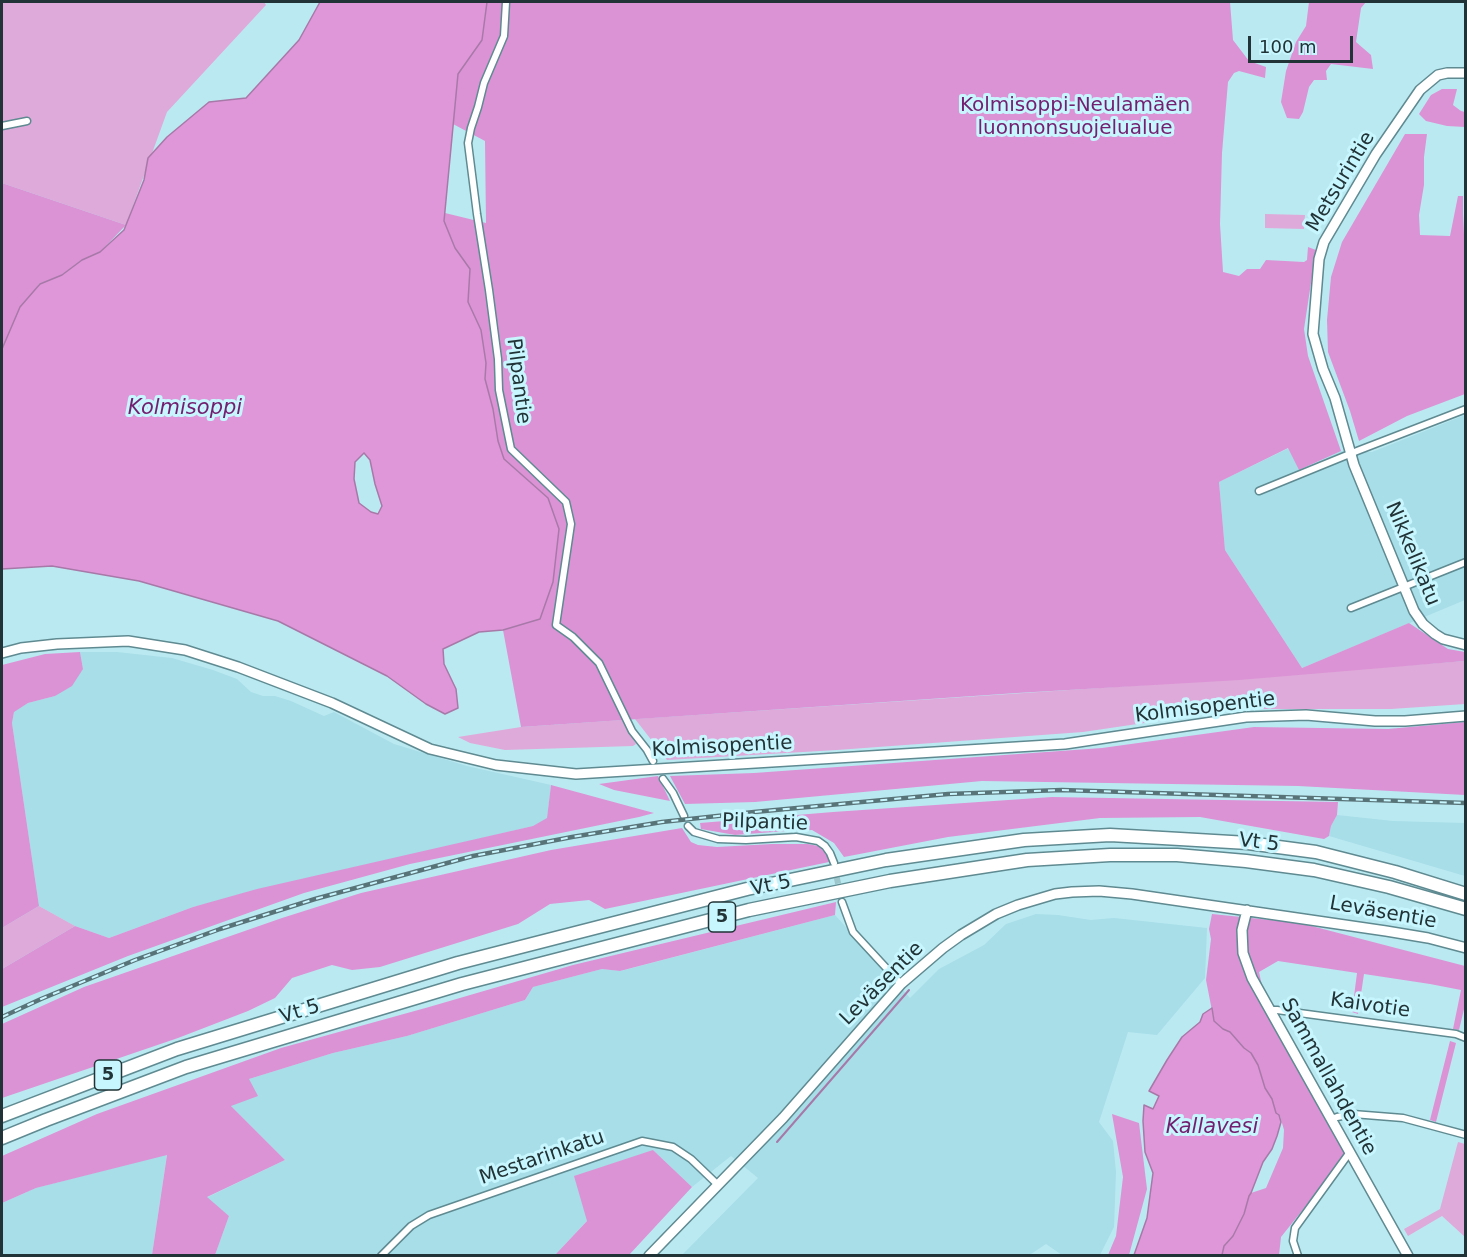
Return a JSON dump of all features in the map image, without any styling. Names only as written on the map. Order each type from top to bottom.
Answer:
[{"type":"highway","name":"Vt 5","points":[[2,1115],[177,1049],[458,963],[747,889],[886,860],[1023,840],[1110,835],[1248,843],[1316,852],[1395,872],[1466,894]]},
{"type":"highway","name":"Vt 5","points":[[2,1138],[46,1119],[186,1067],[462,984],[749,910],[890,881],[1027,860],[1110,855],[1177,855],[1314,870],[1389,887],[1466,909]]},
{"type":"main road","name":"Metsurintie","points":[[1351,453],[1313,334],[1318,259],[1324,242],[1372,161],[1420,90],[1438,75],[1449,72],[1466,74]]},
{"type":"main road","name":"Nikkelikatu","points":[[1351,453],[1414,611],[1423,624],[1443,639],[1466,645]]},
{"type":"main road","name":"Kolmisopentie","points":[[2,653],[21,648],[57,644],[128,641],[185,650],[238,667],[332,703],[430,749],[496,765],[576,774],[1065,744],[1246,717],[1306,715],[1375,721],[1405,721],[1466,716]]},
{"type":"main road","name":"Leväsentie","points":[[649,1256],[783,1118],[901,984],[943,948],[978,924],[1018,905],[1054,894],[1072,892],[1099,891],[1132,894],[1407,934],[1466,948]]},
{"type":"main road","name":"Sammallahdentie","points":[[1247,910],[1242,930],[1243,953],[1252,978],[1408,1256]]},
{"type":"street","name":"Pilpantie","points":[[506,2],[504,36],[484,83],[468,143],[498,359],[499,390],[511,449],[566,502],[571,524],[556,625],[573,637],[599,663],[632,730],[653,761]]},
{"type":"street","points":[[2,126],[27,121]]},
{"type":"street","points":[[1258,491],[1466,409]]},
{"type":"street","points":[[1351,608],[1466,562]]},
{"type":"street","points":[[663,779],[684,816]]},
{"type":"street","name":"Pilpantie","points":[[688,826],[694,832],[718,839],[796,837],[818,841],[825,846],[834,863]]},
{"type":"street","points":[[842,902],[853,932],[901,984]]},
{"type":"street","name":"Kaivotie","points":[[1270,1010],[1456,1034],[1466,1038]]},
{"type":"street","points":[[1331,1119],[1353,1114],[1403,1118],[1466,1135]]},
{"type":"street","name":"Mestarinkatu","points":[[381,1256],[411,1226],[429,1215],[642,1141],[673,1146],[691,1159],[717,1185]]},
{"type":"street","points":[[1298,1256],[1293,1241],[1295,1228],[1350,1152]]},
{"type":"shaded area","points":[[2,2],[264,2],[266,5],[167,112],[126,225],[2,183]]},
{"type":"shaded area","points":[[1265,214],[1305,215],[1304,229],[1265,228]]},
{"type":"shaded area","points":[[1465,415],[1465,600],[1302,668],[1225,550],[1219,482],[1289,448],[1300,470],[1341,451],[1372,452]]},
{"type":"shaded area","points":[[80,652],[117,652],[172,658],[237,679],[251,692],[263,696],[275,696],[291,701],[324,716],[334,712],[394,744],[467,766],[551,785],[547,819],[533,826],[193,907],[109,938],[75,926],[39,906],[12,723],[14,711],[28,703],[55,696],[83,669]]},
{"type":"shaded area","points":[[1465,661],[1465,704],[1391,709],[1239,709],[1083,732],[837,750],[667,760],[635,719],[1144,685]]},
{"type":"shaded area","points":[[622,720],[636,744],[633,746],[505,750],[470,743],[458,737],[521,727]]},
{"type":"shaded area","points":[[1337,815],[1393,821],[1465,823],[1465,876],[1329,836]]},
{"type":"shaded area","points":[[39,906],[75,926],[2,969],[2,928]]},
{"type":"shaded area","points":[[1036,914],[1091,920],[1114,918],[1207,928],[1205,978],[1157,1035],[1128,1032],[1099,1122],[1113,1141],[1116,1172],[1114,1227],[1100,1255],[1062,1255],[1046,1244],[1028,1256],[682,1255],[758,1178],[731,1156],[692,1187],[653,1150],[555,1255],[215,1255],[229,1216],[206,1198],[285,1160],[230,1105],[249,1079],[333,1053],[407,1036],[525,1000],[533,987],[602,969],[621,971],[835,915],[910,998],[939,969],[984,945],[1006,924]]},
{"type":"shaded area","points":[[1458,1142],[1465,1144],[1465,1237],[1442,1216],[1408,1236],[1404,1229],[1440,1209]]},
{"type":"shaded area","points":[[167,1154],[152,1255],[2,1255],[2,1203],[36,1188]]},
{"type":"green space","name":"Kolmisoppi-Neulamäen luonnonsuojelualue","points":[[487,2],[1230,2],[1233,40],[1249,61],[1266,67],[1265,78],[1239,71],[1234,73],[1228,82],[1222,153],[1220,224],[1223,272],[1239,276],[1247,269],[1260,269],[1266,260],[1304,262],[1307,260],[1308,247],[1316,250],[1304,329],[1308,356],[1341,451],[1299,470],[1288,448],[1219,482],[1225,550],[1302,668],[1409,623],[1448,649],[1465,652],[1465,661],[1239,680],[521,727],[503,630],[540,619],[548,498],[504,459],[485,379],[486,363],[481,330],[468,302],[470,269],[455,248],[444,221],[445,213],[486,223],[485,141],[453,124],[458,74],[482,40]]},
{"type":"green space","points":[[1309,2],[1366,2],[1361,8],[1356,42],[1371,55],[1373,69],[1331,64],[1326,71],[1327,80],[1314,80],[1309,87],[1299,119],[1287,118],[1281,102],[1286,71],[1296,42],[1306,26]]},
{"type":"green space","points":[[1442,89],[1457,89],[1453,105],[1465,112],[1465,127],[1426,121],[1419,114],[1431,95]]},
{"type":"green space","points":[[1405,134],[1427,134],[1424,185],[1419,215],[1420,235],[1450,236],[1458,196],[1463,196],[1464,234],[1466,234],[1465,394],[1407,416],[1359,441],[1328,352],[1327,320],[1331,277],[1342,242]]},
{"type":"green space","points":[[2,183],[126,225],[100,252],[82,260],[62,275],[39,284],[2,350]]},
{"type":"green space","points":[[80,652],[83,669],[72,686],[55,696],[28,703],[14,712],[12,723],[39,906],[2,928],[2,665],[45,654]]},
{"type":"green space","points":[[1465,722],[1465,795],[1298,786],[982,781],[755,802],[685,804],[670,776],[754,773],[1102,748],[1254,727],[1388,729]]},
{"type":"green space","points":[[658,776],[670,801],[614,790],[599,784]]},
{"type":"green space","points":[[551,785],[654,813],[410,864],[304,893],[128,956],[2,1007],[2,969],[75,926],[109,938],[193,907],[257,889],[533,826],[547,818]]},
{"type":"green space","points":[[1052,797],[1338,802],[1337,815],[1329,836],[1324,839],[1200,817],[1100,818],[948,837],[844,857],[834,843],[812,830],[735,835],[701,829],[700,823],[833,812]]},
{"type":"green space","points":[[682,828],[691,842],[698,845],[717,847],[808,844],[818,846],[826,853],[829,862],[605,909],[589,900],[550,904],[518,924],[380,967],[352,970],[332,965],[292,978],[275,998],[248,1011],[178,1038],[2,1098],[2,1024],[84,987],[361,893],[551,850]]},
{"type":"green space","points":[[836,902],[835,915],[620,971],[602,969],[533,987],[525,1000],[407,1036],[333,1053],[249,1079],[258,1096],[231,1106],[285,1160],[207,1197],[229,1216],[215,1255],[152,1255],[167,1155],[36,1188],[2,1203],[2,1156],[97,1114],[281,1048],[573,965]]},
{"type":"green space","points":[[1212,914],[1300,923],[1465,966],[1465,1005],[1459,1030],[1453,1029],[1461,990],[1364,974],[1358,1014],[1352,1012],[1357,973],[1278,961],[1259,972],[1268,1013],[1348,1153],[1281,1237],[1279,1255],[1222,1255],[1224,1246],[1233,1236],[1244,1214],[1249,1196],[1251,1193],[1266,1188],[1283,1148],[1284,1130],[1280,1116],[1276,1113],[1258,1065],[1251,1053],[1230,1032],[1214,1021],[1206,980]]},
{"type":"green space","points":[[1450,1041],[1456,1043],[1436,1122],[1430,1120]]},
{"type":"green space","points":[[1112,1114],[1139,1123],[1147,1189],[1129,1255],[1108,1255],[1116,1236],[1123,1177]]},
{"type":"green space","points":[[653,1150],[692,1187],[629,1255],[555,1255],[587,1221],[574,1176]]},
{"type":"water","name":"Kolmisoppi","points":[[320,2],[487,2],[482,40],[458,74],[444,221],[455,248],[470,269],[468,302],[481,330],[486,363],[485,379],[504,459],[548,498],[559,529],[553,582],[540,619],[503,630],[479,632],[443,649],[444,664],[456,689],[458,708],[445,714],[426,704],[387,676],[278,621],[139,581],[52,566],[2,569],[2,349],[20,307],[40,284],[62,275],[82,260],[100,252],[124,230],[144,180],[148,158],[167,137],[209,102],[246,98],[299,40]],"holes":[[[364,453],[370,460],[382,506],[378,514],[359,503],[354,479],[355,462]]]},
{"type":"water","name":"Kallavesi","points":[[1212,1008],[1214,1021],[1230,1032],[1251,1053],[1258,1065],[1265,1088],[1281,1122],[1277,1136],[1263,1162],[1244,1214],[1233,1236],[1224,1246],[1222,1255],[1134,1255],[1147,1218],[1153,1173],[1145,1152],[1144,1105],[1153,1109],[1159,1096],[1149,1091],[1167,1060],[1182,1037],[1200,1022],[1203,1014]]},
{"type":"waterway","points":[[777,1142],[909,990]]},
{"type":"tunnel","points":[[835,869],[842,902]]},
{"type":"railway","points":[[2,1017],[135,960],[220,929],[315,899],[473,856],[662,822],[948,794],[1062,790],[1466,803]]}]
